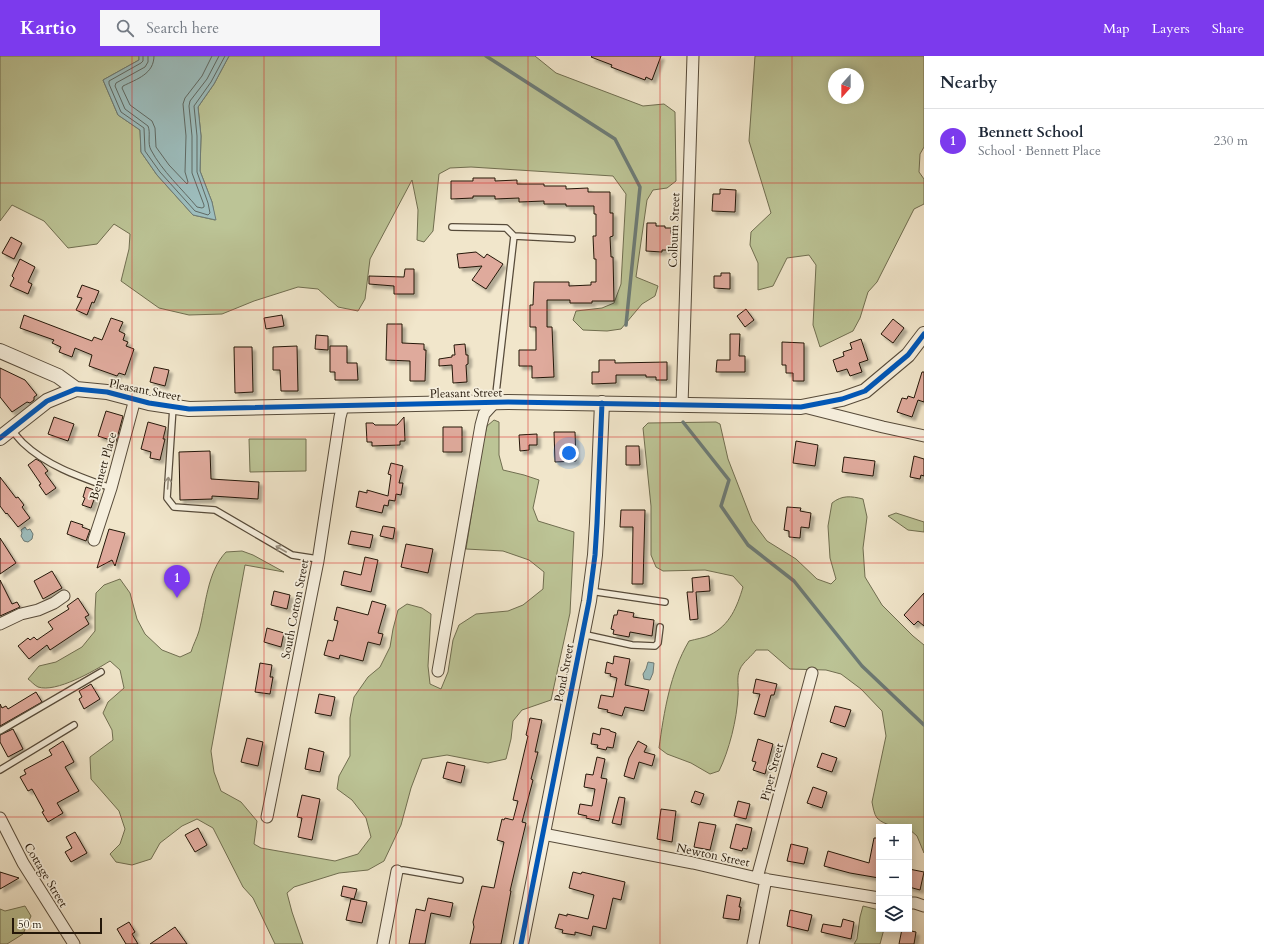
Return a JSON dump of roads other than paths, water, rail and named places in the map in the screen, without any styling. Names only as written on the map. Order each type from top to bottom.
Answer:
[{"type":"street","name":"Colburn Street","points":[[682,405],[693,56]]},
{"type":"street","name":"Pleasant Street","points":[[0,438],[47,401],[76,389],[107,392],[189,409],[495,402],[800,406],[842,399],[865,391],[908,355],[924,334]]},
{"type":"street","points":[[0,351],[58,376],[76,389]]},
{"type":"street","name":"Bennett Place","points":[[94,540],[111,488],[136,399]]},
{"type":"street","points":[[438,671],[481,425],[484,414],[495,402]]},
{"type":"street","name":"Pond Street","points":[[521,944],[590,591],[597,523],[602,403]]},
{"type":"street","name":"South Cotton Street","points":[[267,817],[318,559],[343,406]]},
{"type":"street","points":[[800,406],[924,436]]},
{"type":"street","points":[[0,624],[21,614],[38,610],[54,603],[64,596]]},
{"type":"street","name":"Piper Street","points":[[754,944],[761,878],[812,673]]},
{"type":"street","name":"Cottage Street","points":[[0,818],[23,863],[74,944]]},
{"type":"street","name":"Newton Street","points":[[543,834],[693,863],[761,878],[876,897]]},
{"type":"street","points":[[383,944],[398,871]]},
{"type":"street","points":[[912,903],[924,906]]},
{"type":"lane","points":[[452,227],[506,228],[514,236],[572,239]]},
{"type":"lane","points":[[495,402],[514,236]]},
{"type":"lane","points":[[173,406],[167,498],[174,507],[215,510],[292,555],[318,559]]},
{"type":"lane","points":[[11,429],[22,443],[41,458],[80,477],[111,488]]},
{"type":"lane","points":[[590,591],[665,602]]},
{"type":"lane","points":[[582,634],[632,644],[655,646],[658,643],[660,627]]},
{"type":"lane","points":[[0,731],[101,672]]},
{"type":"lane","points":[[0,770],[74,725]]},
{"type":"lane","points":[[398,871],[404,870],[460,880]]},
{"type":"water","points":[[139,56],[229,56],[214,84],[198,107],[201,136],[200,171],[212,202],[216,220],[193,215],[157,175],[141,152],[140,130],[118,115],[103,80],[139,60]]},
{"type":"water","points":[[25,527],[27,530],[30,529],[33,534],[32,539],[28,542],[24,541],[21,536],[21,530]]},
{"type":"water","points":[[648,662],[654,663],[653,673],[650,680],[644,679],[643,674]]},
{"type":"waterway","points":[[486,56],[615,139],[640,187],[626,325]]},
{"type":"waterway","points":[[683,422],[729,480],[721,506],[748,545],[794,581],[862,666],[924,725]]},
{"type":"place","name":"Bennett School","points":[[177,598]]}]
